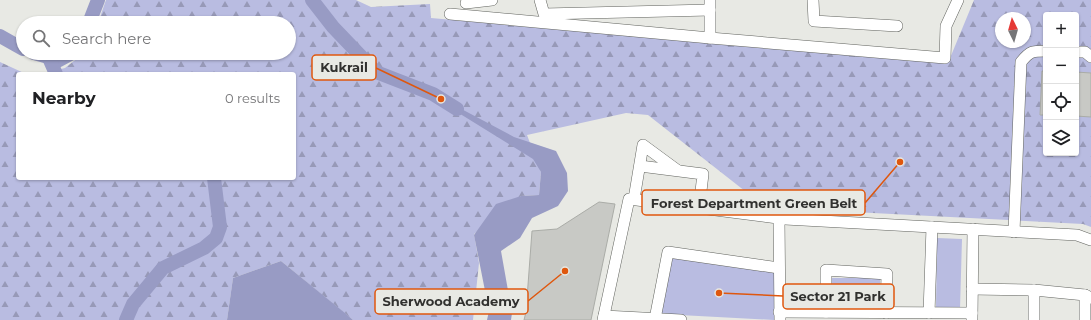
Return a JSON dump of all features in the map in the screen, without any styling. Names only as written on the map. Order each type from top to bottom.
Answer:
[{"type":"street","points":[[466,4],[492,0]]},
{"type":"street","points":[[540,0],[544,14],[710,5],[710,38]]},
{"type":"street","points":[[813,0],[814,21],[897,26]]},
{"type":"street","points":[[450,14],[945,58],[946,26],[958,0]]},
{"type":"street","points":[[1014,232],[1021,62],[1028,54],[1043,51]]},
{"type":"street","points":[[1079,52],[1085,52],[1091,57]]},
{"type":"street","points":[[634,199],[643,145],[677,170]]},
{"type":"street","points":[[640,166],[703,174],[699,208]]},
{"type":"street","points":[[681,320],[603,318],[629,199],[779,219],[1077,235],[1091,240]]},
{"type":"street","points":[[779,219],[779,316],[929,313],[972,317],[973,229]]},
{"type":"street","points":[[929,313],[932,227]]},
{"type":"street","points":[[655,319],[668,252],[779,268]]},
{"type":"street","points":[[823,315],[826,270],[887,274],[886,313]]},
{"type":"street","points":[[972,289],[1034,290],[1088,296],[1085,320]]},
{"type":"street","points":[[1034,290],[1034,320]]},
{"type":"green space","points":[[106,0],[356,0],[371,7],[430,4],[431,18],[948,63],[974,0],[1091,0],[1091,227],[1083,224],[776,208],[750,195],[648,115],[626,113],[527,135],[541,172],[539,195],[521,196],[474,234],[479,263],[473,320],[353,320],[281,261],[233,278],[227,320],[0,320],[0,62],[22,72],[16,72],[16,180],[296,180],[296,72],[49,72],[65,68],[75,60],[296,60],[296,16],[100,16]]},
{"type":"green space","points":[[937,238],[962,239],[960,309],[936,309]]},
{"type":"green space","points":[[671,258],[774,272],[774,320],[661,314]]},
{"type":"green space","points":[[832,278],[880,278],[880,308],[831,307]]},
{"type":"shaded area","points":[[441,99],[514,137],[556,151],[567,173],[568,191],[558,206],[532,218],[520,238],[501,251],[512,313],[511,320],[487,320],[489,311],[474,235],[496,204],[521,196],[539,195],[541,172],[533,159],[449,107]]},
{"type":"shaded area","points":[[281,261],[353,320],[227,320],[233,278]]},
{"type":"building","points":[[1042,71],[1043,71],[1043,115],[1040,115]]},
{"type":"building","points":[[1079,72],[1091,73],[1091,117],[1079,116]]},
{"type":"building","points":[[599,202],[615,204],[591,320],[524,320],[526,312],[532,231],[557,229]]},
{"type":"waterway","points":[[92,16],[98,0]]},
{"type":"waterway","points":[[312,0],[333,27],[376,72],[433,94],[457,109]]},
{"type":"waterway","points":[[0,36],[16,45]]},
{"type":"waterway","points":[[50,60],[55,72]]},
{"type":"waterway","points":[[126,320],[133,304],[163,268],[204,248],[216,238],[220,227],[214,180]]},
{"type":"place","name":"Kukrail","points":[[441,99]]},
{"type":"place","name":"Forest Department Green Belt","points":[[900,162]]},
{"type":"place","name":"Sherwood Academy","points":[[565,271]]},
{"type":"place","name":"Sector 21 Park","points":[[719,293]]}]
